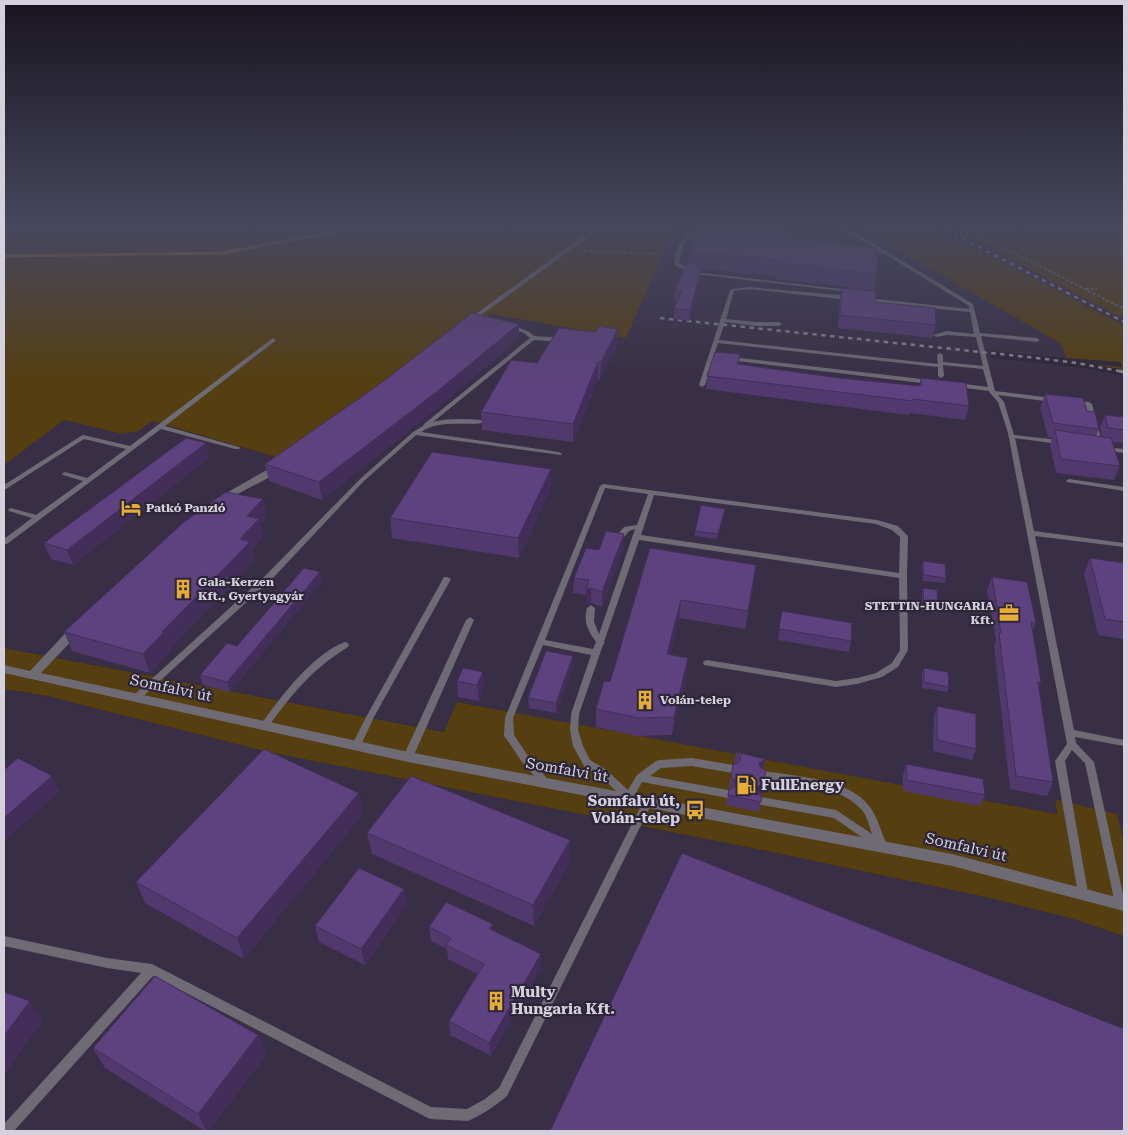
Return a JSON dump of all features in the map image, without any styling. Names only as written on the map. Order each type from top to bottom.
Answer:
[{"type":"street","points":[[462,326],[529,279]]},
{"type":"street","points":[[215,503],[269,474],[283,463]]},
{"type":"street","points":[[32,675],[84,620]]},
{"type":"street","name":"Somfalvi út","points":[[4,669],[408,756],[882,845],[952,860],[1083,893],[1122,905]]},
{"type":"lane","points":[[748,279],[854,291]]},
{"type":"lane","points":[[930,279],[970,303],[992,391],[1001,402],[1011,436],[1072,744],[1089,762],[1122,905]]},
{"type":"lane","points":[[702,385],[730,292],[735,289],[743,288],[972,311]]},
{"type":"lane","points":[[722,320],[756,324],[778,324]]},
{"type":"lane","points":[[504,325],[526,332],[533,338],[566,341]]},
{"type":"lane","points":[[936,335],[947,333],[1037,340]]},
{"type":"lane","points":[[136,698],[269,577],[362,480],[533,338]]},
{"type":"lane","points":[[4,542],[274,340]]},
{"type":"lane","points":[[716,341],[986,368]]},
{"type":"lane","points":[[940,355],[942,376]]},
{"type":"lane","points":[[711,357],[934,382]]},
{"type":"lane","points":[[838,371],[838,380]]},
{"type":"lane","points":[[953,384],[1060,401]]},
{"type":"lane","points":[[1070,402],[1089,404],[1100,448]]},
{"type":"lane","points":[[418,432],[443,422],[480,422]]},
{"type":"lane","points":[[160,427],[237,448]]},
{"type":"lane","points":[[418,432],[559,454]]},
{"type":"lane","points":[[1011,436],[1070,444]]},
{"type":"lane","points":[[4,488],[83,437],[131,448]]},
{"type":"lane","points":[[1090,447],[1124,451]]},
{"type":"lane","points":[[66,474],[87,480]]},
{"type":"lane","points":[[1069,481],[1124,491]]},
{"type":"lane","points":[[545,782],[525,759],[510,736],[509,727],[512,708],[541,642],[603,486],[877,522],[895,528],[904,536],[904,650],[895,665],[879,675],[857,682],[836,684],[707,662]]},
{"type":"lane","points":[[652,492],[575,714],[574,730],[578,746],[587,763],[602,772],[629,797],[640,778],[659,764],[692,762],[733,769]]},
{"type":"lane","points":[[11,510],[37,517]]},
{"type":"lane","points":[[615,544],[621,533],[627,529],[641,526]]},
{"type":"lane","points":[[1030,533],[1124,545]]},
{"type":"lane","points":[[637,538],[903,576]]},
{"type":"lane","points":[[357,745],[370,717],[447,578]]},
{"type":"lane","points":[[591,608],[588,621],[590,628],[601,643]]},
{"type":"lane","points":[[408,756],[470,620]]},
{"type":"lane","points":[[541,642],[597,653]]},
{"type":"lane","points":[[265,725],[283,700],[309,670],[345,645]]},
{"type":"lane","points":[[1070,733],[1124,743]]},
{"type":"lane","points":[[1072,744],[1060,761],[1083,893]]},
{"type":"lane","points":[[764,775],[824,785],[848,794],[865,807],[882,845]]},
{"type":"lane","points":[[640,778],[728,794]]},
{"type":"lane","points":[[760,800],[836,814],[882,845]]},
{"type":"lane","points":[[4,941],[107,963],[152,969],[430,1113],[468,1115],[490,1103],[504,1092],[648,801]]},
{"type":"lane","points":[[6,1131],[152,969]]},
{"type":"path","points":[[1065,279],[1124,309]]},
{"type":"path","points":[[1085,289],[1097,288]]},
{"type":"shaded area","points":[[4,279],[652,279],[626,338],[491,314],[347,417],[290,461],[152,421],[139,431],[123,434],[64,420],[4,465]]},
{"type":"shaded area","points":[[652,279],[948,279],[1060,343],[1066,358],[990,351],[991,358],[1090,369],[1124,376],[1124,842],[1117,814],[1055,799],[1057,814],[652,739],[642,739],[600,729],[457,702],[445,732],[4,648],[4,439],[38,414],[139,431],[151,421],[290,461],[347,417],[491,314],[626,337]]},
{"type":"shaded area","points":[[948,279],[1035,279],[1124,325],[1124,370],[1095,364],[1122,367],[1120,362],[1066,358],[1060,343]]},
{"type":"shaded area","points":[[1035,279],[1047,279],[1124,319],[1124,325]]},
{"type":"shaded area","points":[[1047,279],[1124,279],[1124,319]]},
{"type":"shaded area","points":[[4,648],[444,732],[457,702],[1057,814],[1055,799],[1117,814],[1124,842],[1124,936],[1070,918],[990,898],[752,848],[268,752],[47,696],[4,689]]},
{"type":"shaded area","points":[[4,689],[47,696],[268,752],[752,848],[990,898],[1070,918],[1124,936],[1124,1131],[4,1131]]},
{"type":"building","points":[[680,279],[699,279],[690,310],[674,309],[681,291],[675,291]]},
{"type":"building","points":[[842,288],[876,291],[875,302],[935,308],[936,325],[840,315]]},
{"type":"building","points":[[472,313],[519,324],[439,390],[319,482],[265,464],[381,383]]},
{"type":"building","points":[[599,326],[618,329],[601,362],[598,362],[573,424],[481,412],[511,360],[537,363],[559,328],[596,332]]},
{"type":"building","points":[[715,352],[740,354],[737,364],[839,378],[921,386],[921,378],[966,383],[969,406],[707,376]]},
{"type":"building","points":[[1045,394],[1083,398],[1087,411],[1095,412],[1099,429],[1053,423]]},
{"type":"building","points":[[1105,415],[1124,417],[1124,430],[1108,428]]},
{"type":"building","points":[[1055,430],[1111,438],[1120,466],[1061,459]]},
{"type":"building","points":[[186,438],[206,443],[67,550],[44,543]]},
{"type":"building","points":[[432,452],[551,469],[518,538],[390,518]]},
{"type":"building","points":[[226,492],[263,499],[247,516],[259,519],[240,539],[250,542],[143,654],[64,632],[184,522]]},
{"type":"building","points":[[701,505],[725,509],[718,534],[695,531]]},
{"type":"building","points":[[606,531],[624,534],[602,592],[591,588],[586,589],[589,580],[574,578],[586,548],[599,550]]},
{"type":"building","points":[[650,548],[756,565],[748,611],[681,600],[667,654],[688,658],[674,717],[638,718],[596,709],[604,681],[610,682]]},
{"type":"building","points":[[1090,558],[1124,563],[1124,622],[1105,619]]},
{"type":"building","points":[[923,561],[945,564],[946,578],[924,575]]},
{"type":"building","points":[[304,568],[320,572],[227,682],[200,675],[227,643],[237,646]]},
{"type":"building","points":[[992,577],[1027,582],[1036,623],[1031,622],[1041,682],[1038,682],[1053,782],[1016,776],[999,633],[1001,633]]},
{"type":"building","points":[[923,588],[937,590],[938,608],[924,606]]},
{"type":"building","points":[[782,611],[852,623],[851,641],[779,629]]},
{"type":"building","points":[[546,651],[573,656],[556,703],[528,698]]},
{"type":"building","points":[[463,668],[483,672],[477,685],[457,681]]},
{"type":"building","points":[[924,668],[948,672],[949,687],[924,682]]},
{"type":"building","points":[[937,706],[976,714],[976,749],[937,740]]},
{"type":"building","points":[[264,749],[359,793],[237,938],[136,882]]},
{"type":"building","name":"FullEnergy","points":[[736,752],[765,759],[759,763],[761,768],[766,770],[763,785],[755,789],[757,794],[762,796],[761,802],[728,795],[729,789],[733,788],[736,784],[734,779],[731,778],[733,764],[738,763],[741,759]]},
{"type":"building","points":[[18,758],[52,776],[4,818],[4,770]]},
{"type":"building","points":[[906,764],[983,779],[985,795],[907,780]]},
{"type":"building","points":[[411,776],[570,840],[533,905],[367,833]]},
{"type":"building","points":[[682,853],[1124,1029],[1124,1131],[550,1131]]},
{"type":"building","points":[[359,868],[404,889],[361,949],[315,926]]},
{"type":"building","points":[[446,902],[493,924],[490,929],[541,954],[489,1043],[449,1021],[484,964],[446,945],[451,938],[429,927]]},
{"type":"building","points":[[155,976],[258,1035],[198,1114],[93,1048]]},
{"type":"building","points":[[4,992],[30,1001],[4,1036]]},
{"type":"railway","points":[[1041,279],[1124,322]]},
{"type":"railway","points":[[660,318],[1028,357],[1077,363],[1124,372],[1119,371]]},
{"type":"place","name":"Patkó Panzió","points":[[131,508]]},
{"type":"place","name":"Gala-Kerzen Kft., Gyertyagyár","points":[[183,589]]},
{"type":"place","name":"STETTIN-HUNGARIA Kft.","points":[[1009,613]]},
{"type":"place","name":"Volán-telep","points":[[645,700]]},
{"type":"place","name":"FullEnergy","points":[[746,785]]},
{"type":"place","name":"Somfalvi út, Volán-telep","points":[[695,810]]},
{"type":"place","name":"Multy Hungaria Kft.","points":[[496,1001]]}]
